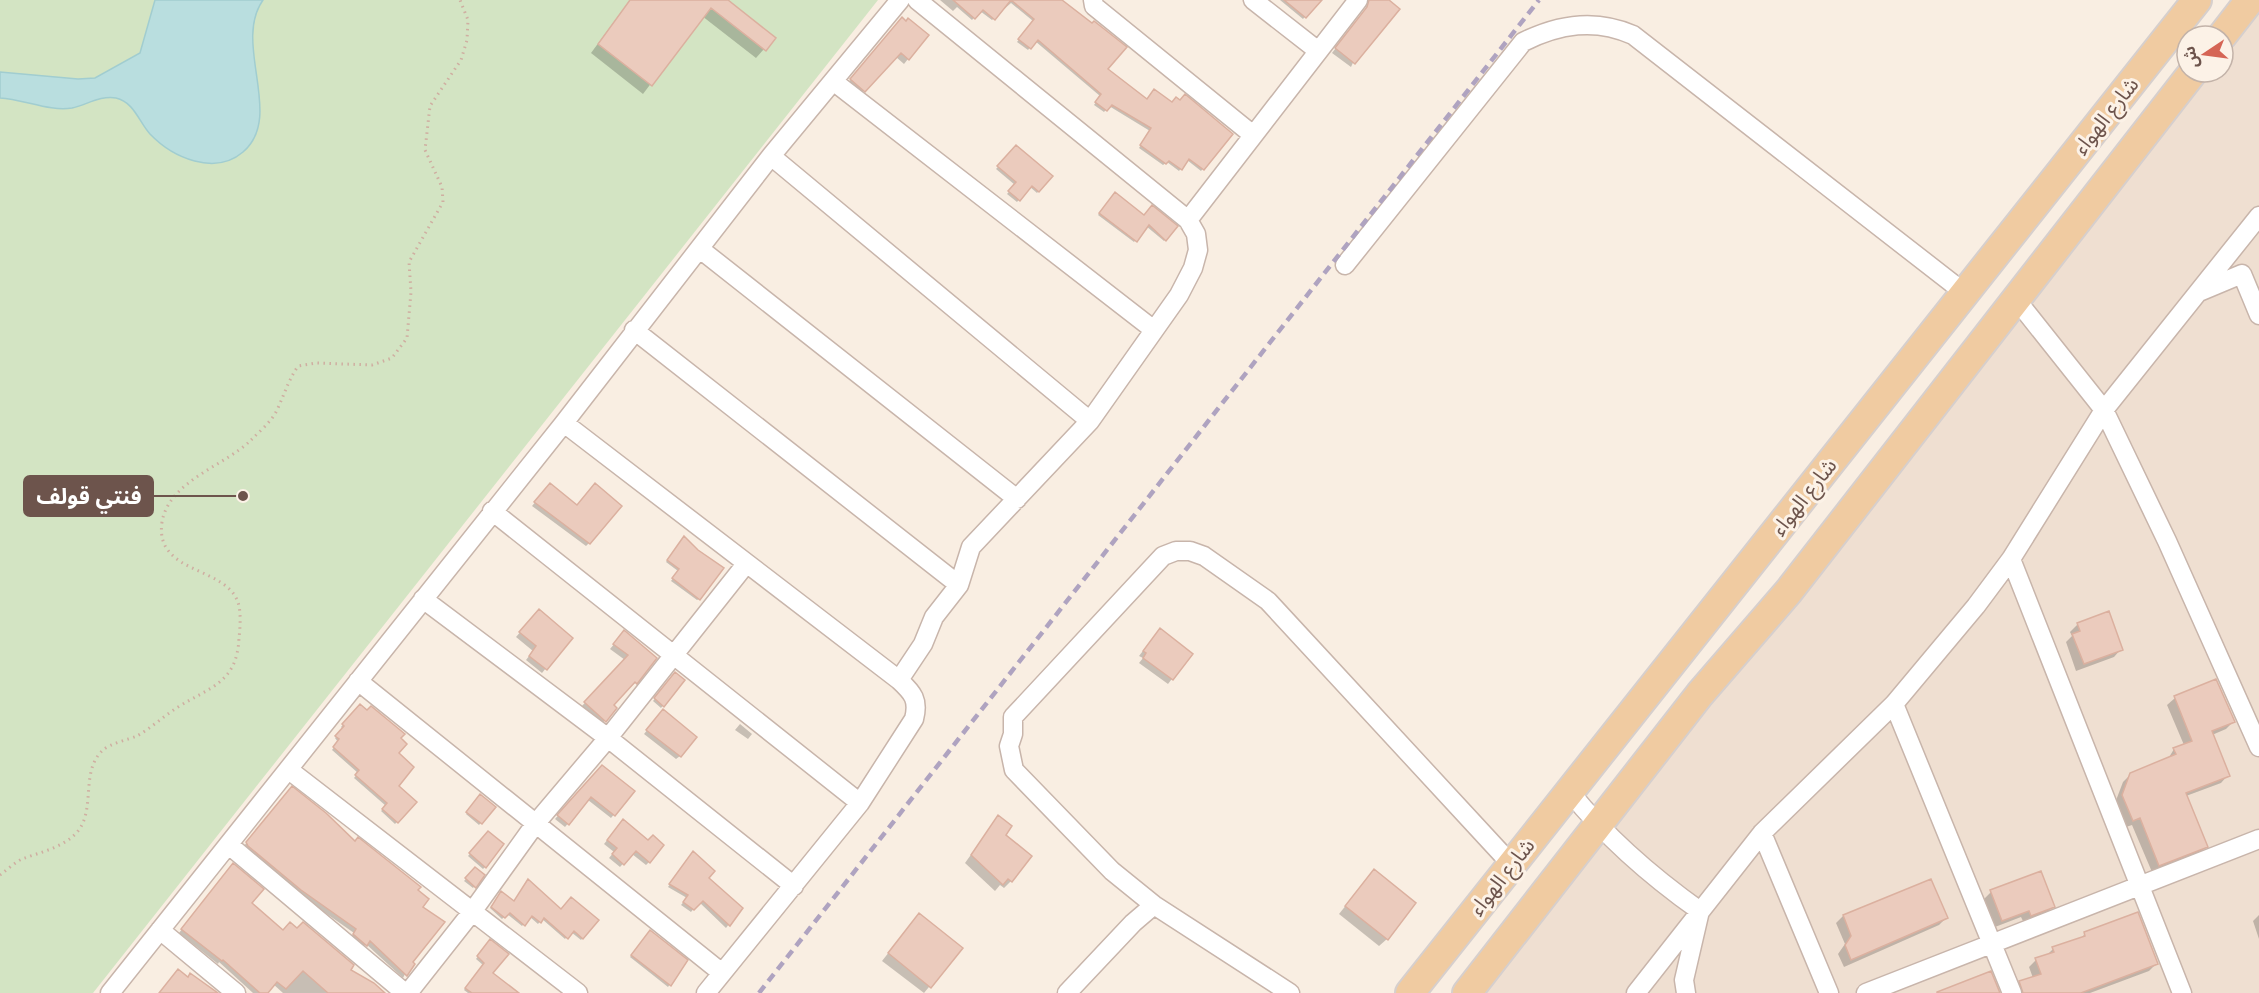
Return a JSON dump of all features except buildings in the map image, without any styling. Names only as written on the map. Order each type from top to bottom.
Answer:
[{"type":"main road","name":"شارع الهواء","points":[[1410,993],[2197,0]]},
{"type":"main road","points":[[2231,24],[2250,0]]},
{"type":"main road","name":"شارع الهواء","points":[[1467,993],[1700,694],[1789,591],[2184,84]]},
{"type":"street","points":[[110,993],[564,423],[771,156],[900,0]]},
{"type":"street","points":[[899,680],[923,644],[934,617],[959,585],[971,547],[1090,421],[1179,295],[1193,268],[1198,250],[1196,234],[1188,220],[917,0]]},
{"type":"street","points":[[1093,0],[1094,6],[1253,135]]},
{"type":"street","points":[[1253,0],[1317,51]]},
{"type":"street","points":[[1188,220],[1358,0]]},
{"type":"street","points":[[1345,265],[1522,42],[1556,27],[1599,25],[1633,35],[1966,294]]},
{"type":"street","points":[[833,81],[1154,330]]},
{"type":"street","points":[[771,156],[1090,421]]},
{"type":"street","points":[[1636,993],[1762,833],[1894,704],[2011,559],[2104,410],[2259,216]]},
{"type":"street","points":[[699,249],[1017,499]]},
{"type":"street","points":[[2199,291],[2242,274],[2259,315]]},
{"type":"street","points":[[2015,298],[2104,410],[2167,541],[2259,747]]},
{"type":"street","points":[[634,330],[959,585]]},
{"type":"street","points":[[564,423],[899,680],[913,693],[918,706],[914,719],[860,802],[706,993]]},
{"type":"street","points":[[492,511],[674,652],[860,802]]},
{"type":"street","points":[[1290,993],[1154,905],[1112,871],[1014,770],[1009,746],[1013,734],[1013,717],[1163,556],[1176,551],[1190,551],[1204,556],[1268,601],[1512,865]]},
{"type":"street","points":[[2011,559],[2182,993]]},
{"type":"street","points":[[229,845],[406,993],[472,912],[536,823],[608,738],[746,564]]},
{"type":"street","points":[[423,599],[608,738],[794,886]]},
{"type":"street","points":[[358,681],[722,973]]},
{"type":"street","points":[[1894,704],[2012,993]]},
{"type":"street","points":[[289,770],[578,993]]},
{"type":"street","points":[[1570,792],[1596,825],[1671,891],[1700,912]]},
{"type":"street","points":[[1762,833],[1829,993]]},
{"type":"street","points":[[1866,993],[2259,839]]},
{"type":"street","points":[[1067,993],[1133,923],[1154,905]]},
{"type":"street","points":[[1686,993],[1684,980],[1700,912]]},
{"type":"street","points":[[160,930],[236,993]]},
{"type":"path","points":[[0,875],[20,860],[43,853],[79,830],[87,811],[93,766],[104,749],[138,735],[179,706],[208,692],[227,676],[238,657],[239,605],[229,587],[213,577],[190,569],[176,559],[165,543],[162,522],[173,498],[248,443],[276,412],[284,387],[298,366],[316,363],[372,365],[392,358],[407,338],[411,291],[409,262],[443,202],[442,186],[425,150],[430,106],[461,60],[467,39],[468,21],[460,0]]},
{"type":"shaded area","points":[[2259,0],[2259,993],[1480,993],[2188,84],[2235,84],[2235,25]]},
{"type":"green space","points":[[0,0],[878,0],[93,993],[0,993]]},
{"type":"water","points":[[155,0],[263,0],[255,18],[253,37],[260,100],[259,119],[255,137],[243,152],[232,159],[220,163],[207,163],[182,157],[159,143],[132,108],[116,98],[105,98],[64,109],[0,98],[0,72],[78,79],[95,78],[140,53]]},
{"type":"railway","points":[[759,993],[1539,0]]},
{"type":"place","name":"فنتي قولف","points":[[243,496]]}]
